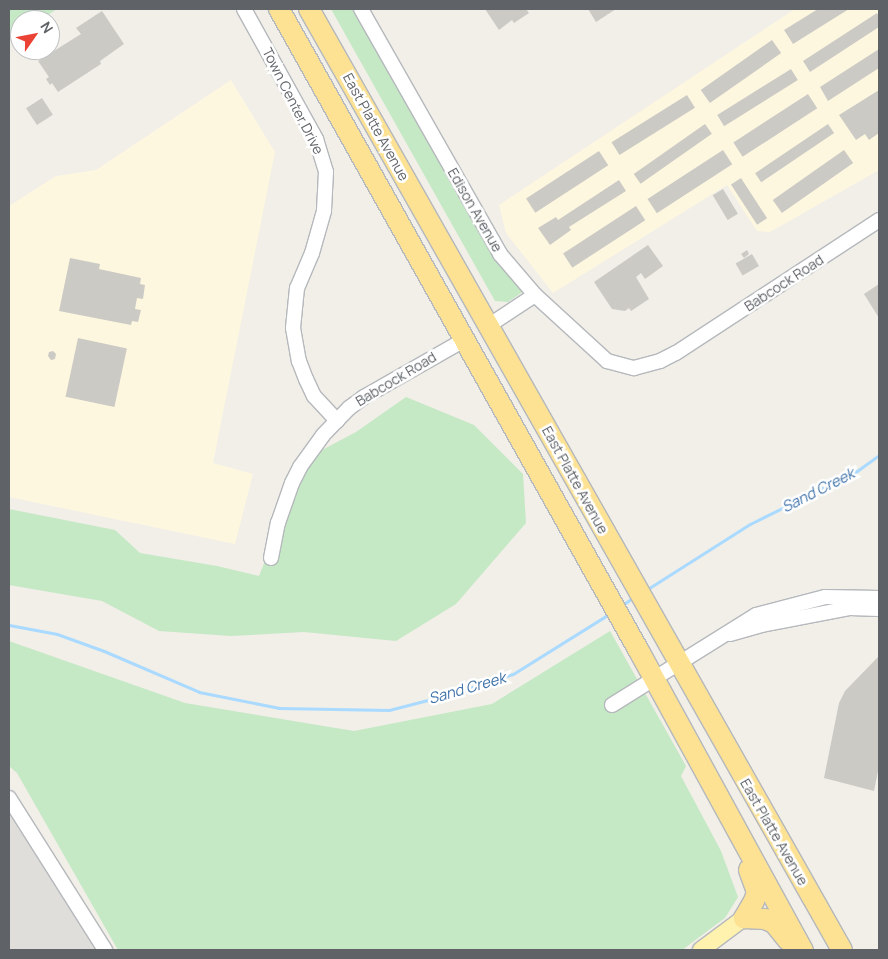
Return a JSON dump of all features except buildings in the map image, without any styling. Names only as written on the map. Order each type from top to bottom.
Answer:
[{"type":"highway","name":"East Platte Avenue","points":[[279,9],[639,651],[803,950]]},
{"type":"highway","name":"East Platte Avenue","points":[[309,9],[842,950]]},
{"type":"highway","points":[[423,267],[461,312],[488,326]]},
{"type":"highway","points":[[702,768],[755,883],[757,892],[744,918],[764,919],[774,923],[795,950]]},
{"type":"main road","points":[[701,950],[744,918]]},
{"type":"street","name":"Town Center Drive","points":[[244,9],[316,140],[326,172],[324,211],[312,254],[297,288],[293,328],[298,362],[306,380],[314,396],[337,421]]},
{"type":"street","name":"Edison Avenue","points":[[361,9],[490,239],[510,267],[535,295],[595,352],[607,361],[634,368]]},
{"type":"street","name":"Babcock Road","points":[[634,368],[660,361],[693,343],[879,220]]},
{"type":"street","points":[[488,326],[535,295]]},
{"type":"street","name":"Babcock Road","points":[[271,558],[278,523],[292,483],[312,450],[337,421],[349,408],[384,384],[464,340]]},
{"type":"street","points":[[612,705],[746,619],[786,606],[825,597],[879,598]]},
{"type":"street","points":[[720,637],[762,625],[836,610],[850,608],[879,610]]},
{"type":"street","points":[[9,798],[104,950]]},
{"type":"shaded area","points":[[795,9],[879,9],[879,170],[770,232],[757,231],[727,185],[553,293],[506,233],[499,205]]},
{"type":"shaded area","points":[[231,80],[275,152],[213,463],[253,474],[235,544],[9,497],[9,206],[56,176],[96,170]]},
{"type":"shaded area","points":[[9,798],[106,950],[9,950]]},
{"type":"green space","points":[[9,9],[57,9],[10,10],[9,40]]},
{"type":"green space","points":[[331,9],[360,9],[524,291],[508,302],[495,301]]},
{"type":"green space","points":[[406,397],[474,425],[523,474],[526,523],[456,604],[396,641],[304,632],[231,636],[159,631],[102,601],[9,585],[9,509],[115,530],[140,553],[217,566],[259,576],[305,459],[356,432]]},
{"type":"green space","points":[[610,631],[686,766],[681,776],[721,851],[738,897],[725,918],[682,950],[118,950],[17,773],[9,766],[9,641],[185,703],[354,731],[492,704]]},
{"type":"waterway","name":"Sand Creek","points":[[646,590],[750,524],[857,471],[879,455]]},
{"type":"waterway","name":"Sand Creek","points":[[621,606],[634,597]]},
{"type":"waterway","name":"Sand Creek","points":[[9,625],[57,634],[104,651],[199,692],[279,708],[389,710],[451,694],[513,674],[609,614]]}]
